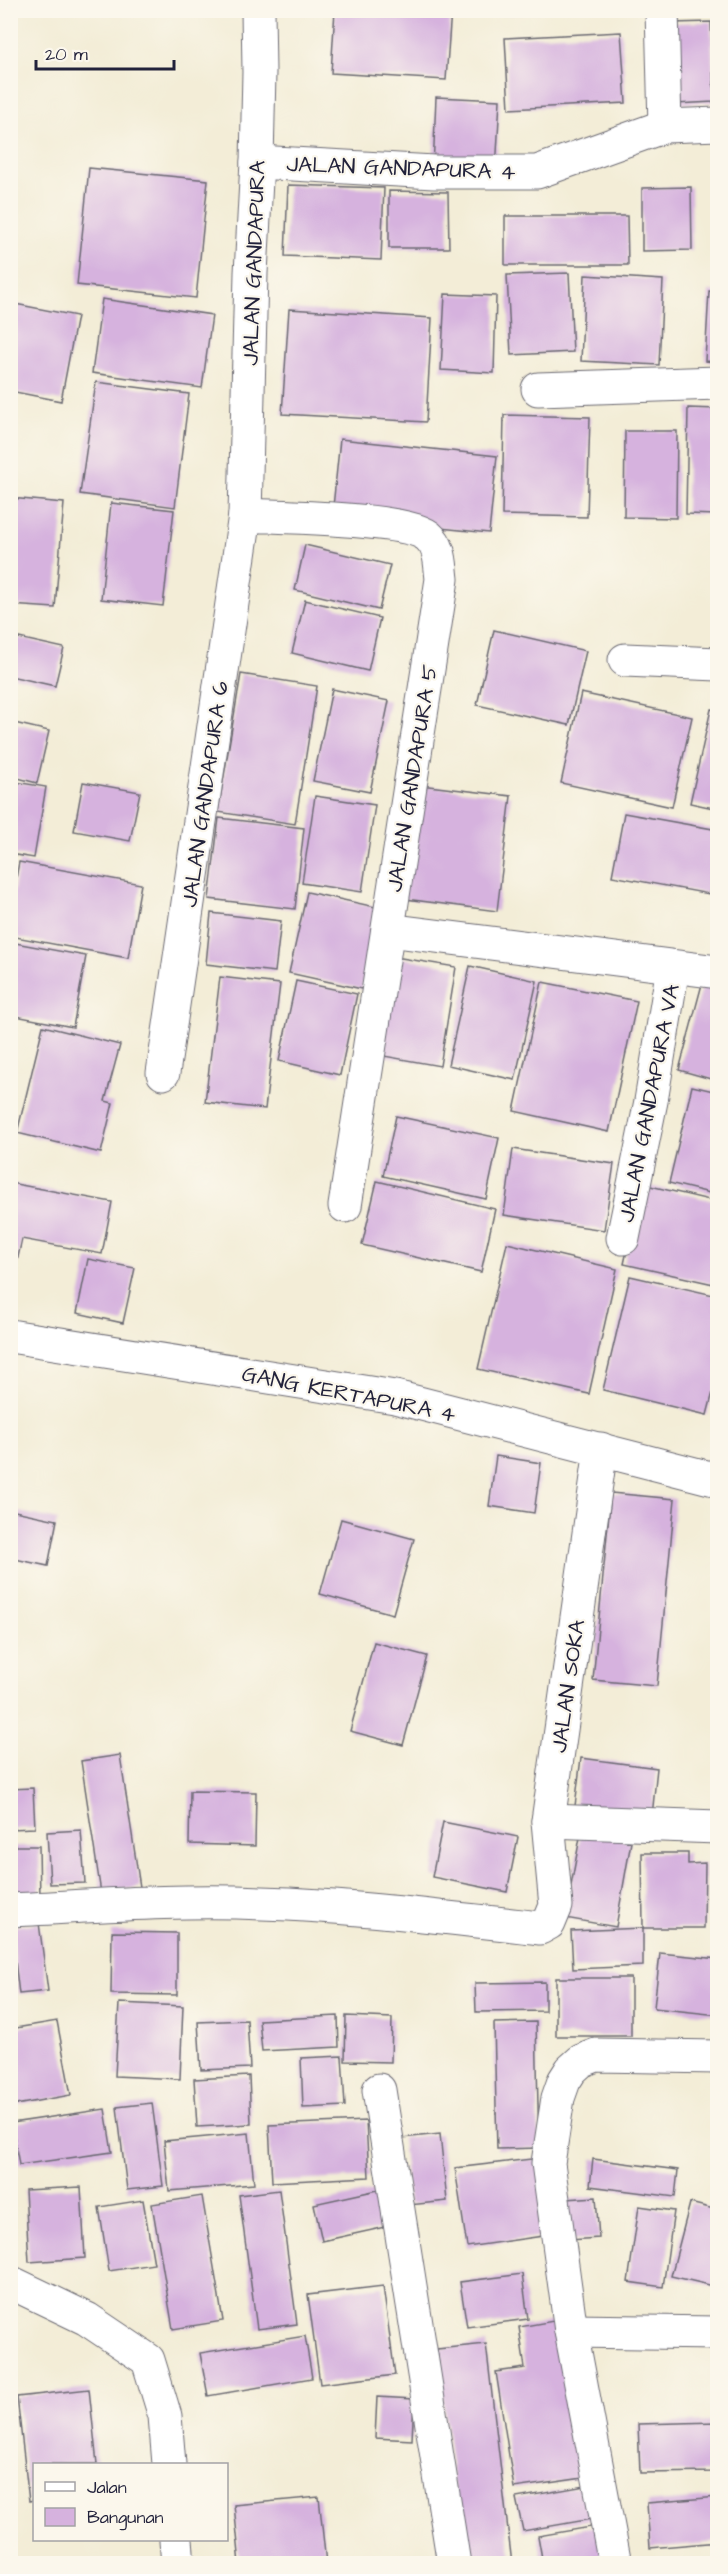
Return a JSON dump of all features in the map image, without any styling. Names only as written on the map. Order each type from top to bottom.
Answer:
[{"type":"street","name":"JALAN GANDAPURA","points":[[245,515],[251,273],[257,162],[258,10]]},
{"type":"street","points":[[662,10],[665,126]]},
{"type":"street","name":"JALAN GANDAPURA 4","points":[[257,162],[434,172],[537,172],[665,126],[717,124]]},
{"type":"street","points":[[538,388],[717,383]]},
{"type":"street","name":"JALAN GANDAPURA 5","points":[[245,515],[360,522],[417,529],[430,537],[440,554],[442,579],[345,1206]]},
{"type":"street","name":"JALAN GANDAPURA 6","points":[[163,1073],[245,515]]},
{"type":"street","points":[[625,660],[717,664]]},
{"type":"street","points":[[388,930],[717,972]]},
{"type":"street","name":"JALAN GANDAPURA VA","points":[[622,1238],[651,1101],[673,967]]},
{"type":"street","name":"GANG KERTAPURA 4","points":[[10,1336],[395,1396],[717,1480]]},
{"type":"street","name":"JALAN SOKA","points":[[10,1910],[129,1904],[261,1903],[409,1914],[540,1928],[549,1923],[555,1906],[548,1821],[601,1449]]},
{"type":"street","points":[[548,1821],[717,1827]]},
{"type":"street","points":[[615,2564],[571,2331],[548,2163],[558,2098],[571,2070],[581,2061],[596,2055],[717,2057]]},
{"type":"street","points":[[380,2090],[454,2564]]},
{"type":"street","points":[[12,2277],[87,2319],[148,2360],[165,2416],[170,2463]]},
{"type":"street","points":[[571,2331],[717,2333]]},
{"type":"street","points":[[176,2541],[178,2564]]},
{"type":"building","points":[[335,10],[451,10],[446,80],[331,73]]},
{"type":"building","points":[[503,10],[540,10],[540,12],[503,15]]},
{"type":"building","points":[[711,22],[714,102],[675,104],[672,23]]},
{"type":"building","points":[[621,32],[626,103],[509,109],[505,38]]},
{"type":"building","points":[[436,97],[500,100],[496,171],[433,169]]},
{"type":"building","points":[[89,168],[208,180],[196,298],[77,285]]},
{"type":"building","points":[[288,185],[384,188],[381,260],[285,256]]},
{"type":"building","points":[[691,187],[692,250],[642,251],[642,188]]},
{"type":"building","points":[[389,191],[448,192],[449,248],[389,248]]},
{"type":"building","points":[[505,216],[627,216],[628,265],[505,265]]},
{"type":"building","points":[[569,273],[573,352],[511,355],[507,275]]},
{"type":"building","points":[[585,275],[663,280],[659,365],[581,361]]},
{"type":"building","points":[[709,291],[718,292],[718,362],[705,361]]},
{"type":"building","points":[[445,294],[496,296],[494,373],[441,370]]},
{"type":"building","points":[[102,299],[212,315],[202,388],[92,373]]},
{"type":"building","points":[[10,303],[77,316],[61,401],[10,391]]},
{"type":"building","points":[[289,309],[432,318],[426,422],[282,414]]},
{"type":"building","points":[[96,382],[189,394],[175,507],[80,494]]},
{"type":"building","points":[[688,408],[718,409],[718,515],[686,514]]},
{"type":"building","points":[[504,415],[590,417],[587,517],[502,515]]},
{"type":"building","points":[[625,431],[677,431],[676,518],[624,517]]},
{"type":"building","points":[[340,439],[497,456],[489,533],[332,517]]},
{"type":"building","points":[[10,498],[64,503],[55,608],[10,605]]},
{"type":"building","points":[[111,503],[174,510],[163,606],[101,599]]},
{"type":"building","points":[[305,545],[390,565],[379,610],[295,590]]},
{"type":"building","points":[[305,600],[380,618],[368,671],[292,653]]},
{"type":"building","points":[[494,630],[586,651],[569,725],[477,705]]},
{"type":"building","points":[[10,636],[64,648],[55,686],[10,676]]},
{"type":"building","points":[[241,674],[317,686],[295,824],[218,812]]},
{"type":"building","points":[[332,689],[389,701],[370,792],[313,781]]},
{"type":"building","points":[[581,693],[692,717],[672,807],[561,783]]},
{"type":"building","points":[[711,709],[718,710],[718,809],[690,803]]},
{"type":"building","points":[[10,722],[49,731],[37,783],[10,776]]},
{"type":"building","points":[[10,781],[46,787],[34,858],[10,854]]},
{"type":"building","points":[[83,782],[140,792],[130,841],[74,831]]},
{"type":"building","points":[[412,784],[511,796],[497,911],[398,898]]},
{"type":"building","points":[[315,796],[375,805],[362,892],[302,883]]},
{"type":"building","points":[[624,813],[718,830],[718,849],[709,894],[612,876]]},
{"type":"building","points":[[219,818],[304,828],[295,909],[209,899]]},
{"type":"building","points":[[19,862],[141,884],[128,958],[10,936],[10,910]]},
{"type":"building","points":[[307,892],[380,908],[362,989],[289,973]]},
{"type":"building","points":[[211,913],[281,921],[275,972],[206,964]]},
{"type":"building","points":[[10,942],[86,956],[73,1027],[10,1015]]},
{"type":"building","points":[[395,957],[456,967],[440,1066],[378,1055]]},
{"type":"building","points":[[470,966],[537,981],[515,1080],[448,1065]]},
{"type":"building","points":[[705,973],[718,977],[718,1081],[679,1070]]},
{"type":"building","points":[[220,977],[280,984],[265,1109],[205,1102]]},
{"type":"building","points":[[296,981],[357,994],[340,1075],[279,1061]]},
{"type":"building","points":[[542,982],[637,1001],[609,1132],[514,1111]]},
{"type":"building","points":[[43,1026],[120,1045],[105,1101],[113,1103],[101,1153],[17,1133]]},
{"type":"building","points":[[692,1086],[718,1092],[718,1195],[669,1183]]},
{"type":"building","points":[[396,1116],[499,1138],[486,1199],[383,1176]]},
{"type":"building","points":[[513,1149],[614,1164],[604,1230],[504,1215]]},
{"type":"building","points":[[377,1181],[495,1209],[481,1272],[362,1245]]},
{"type":"building","points":[[10,1183],[112,1202],[102,1254],[22,1239],[10,1293]]},
{"type":"building","points":[[642,1184],[718,1202],[718,1285],[624,1264]]},
{"type":"building","points":[[507,1243],[617,1269],[589,1394],[478,1369]]},
{"type":"building","points":[[88,1259],[135,1268],[123,1323],[77,1313]]},
{"type":"building","points":[[630,1276],[718,1296],[718,1373],[707,1415],[603,1390]]},
{"type":"building","points":[[496,1456],[541,1463],[534,1513],[489,1506]]},
{"type":"building","points":[[611,1493],[675,1499],[657,1686],[593,1680]]},
{"type":"building","points":[[10,1510],[57,1520],[48,1566],[10,1558]]},
{"type":"building","points":[[341,1519],[414,1539],[393,1614],[320,1594]]},
{"type":"building","points":[[374,1642],[427,1656],[403,1745],[350,1731]]},
{"type":"building","points":[[120,1755],[140,1887],[101,1893],[81,1761]]},
{"type":"building","points":[[581,1758],[657,1768],[652,1816],[575,1806]]},
{"type":"building","points":[[33,1788],[35,1828],[10,1829],[10,1789]]},
{"type":"building","points":[[190,1791],[256,1792],[255,1846],[189,1844]]},
{"type":"building","points":[[443,1822],[518,1837],[507,1892],[432,1877]]},
{"type":"building","points":[[81,1830],[85,1883],[50,1884],[47,1832]]},
{"type":"building","points":[[581,1832],[631,1842],[616,1927],[565,1918]]},
{"type":"building","points":[[10,1846],[39,1846],[40,1900],[10,1900]]},
{"type":"building","points":[[642,1853],[688,1853],[688,1864],[705,1863],[704,1928],[643,1928]]},
{"type":"building","points":[[39,1923],[48,1991],[19,1994],[11,1927]]},
{"type":"building","points":[[643,1928],[643,1966],[573,1969],[571,1931]]},
{"type":"building","points":[[112,1932],[177,1933],[177,1995],[111,1994]]},
{"type":"building","points":[[660,1953],[718,1959],[718,2015],[654,2008]]},
{"type":"building","points":[[556,1978],[631,1978],[631,2036],[556,2036]]},
{"type":"building","points":[[545,1982],[545,2011],[476,2012],[475,1983]]},
{"type":"building","points":[[119,2003],[183,2006],[180,2079],[115,2076]]},
{"type":"building","points":[[338,2016],[339,2047],[262,2051],[259,2020]]},
{"type":"building","points":[[346,2016],[392,2018],[391,2062],[345,2061]]},
{"type":"building","points":[[247,2020],[250,2068],[201,2070],[198,2022]]},
{"type":"building","points":[[57,2021],[71,2095],[10,2106],[10,2029]]},
{"type":"building","points":[[536,2022],[539,2148],[497,2149],[494,2023]]},
{"type":"building","points":[[342,2056],[345,2106],[303,2108],[301,2058]]},
{"type":"building","points":[[249,2076],[251,2124],[197,2127],[194,2079]]},
{"type":"building","points":[[152,2103],[163,2186],[127,2190],[117,2107]]},
{"type":"building","points":[[105,2109],[112,2152],[19,2165],[12,2123]]},
{"type":"building","points":[[366,2121],[369,2177],[272,2182],[269,2125]]},
{"type":"building","points":[[249,2133],[254,2184],[169,2191],[164,2141]]},
{"type":"building","points":[[440,2134],[447,2201],[409,2205],[402,2138]]},
{"type":"building","points":[[540,2158],[550,2235],[467,2247],[455,2168]]},
{"type":"building","points":[[593,2159],[678,2170],[675,2197],[590,2186]]},
{"type":"building","points":[[81,2187],[85,2258],[29,2262],[25,2190]]},
{"type":"building","points":[[279,2190],[297,2324],[257,2329],[239,2195]]},
{"type":"building","points":[[378,2190],[386,2227],[322,2241],[314,2204]]},
{"type":"building","points":[[202,2196],[223,2321],[173,2329],[152,2204]]},
{"type":"building","points":[[596,2197],[599,2238],[569,2240],[566,2199]]},
{"type":"building","points":[[143,2200],[154,2264],[109,2271],[99,2207]]},
{"type":"building","points":[[690,2203],[718,2210],[718,2287],[671,2276]]},
{"type":"building","points":[[639,2206],[674,2211],[663,2287],[628,2282]]},
{"type":"building","points":[[522,2274],[528,2319],[467,2327],[460,2282]]},
{"type":"building","points":[[383,2286],[395,2375],[320,2384],[308,2295]]},
{"type":"building","points":[[559,2320],[583,2478],[514,2488],[496,2372],[525,2368],[519,2327]]},
{"type":"building","points":[[305,2336],[312,2378],[208,2396],[200,2353]]},
{"type":"building","points":[[486,2344],[512,2564],[463,2564],[437,2349]]},
{"type":"building","points":[[89,2389],[97,2463],[33,2463],[33,2500],[29,2501],[17,2397]]},
{"type":"building","points":[[377,2397],[414,2399],[412,2440],[375,2438]]},
{"type":"building","points":[[718,2422],[718,2472],[640,2473],[638,2424]]},
{"type":"building","points":[[585,2486],[592,2519],[523,2531],[516,2498]]},
{"type":"building","points":[[319,2497],[326,2564],[240,2564],[234,2505]]},
{"type":"building","points":[[718,2497],[718,2542],[650,2548],[647,2503]]},
{"type":"building","points":[[602,2525],[610,2564],[543,2564],[538,2536]]}]
